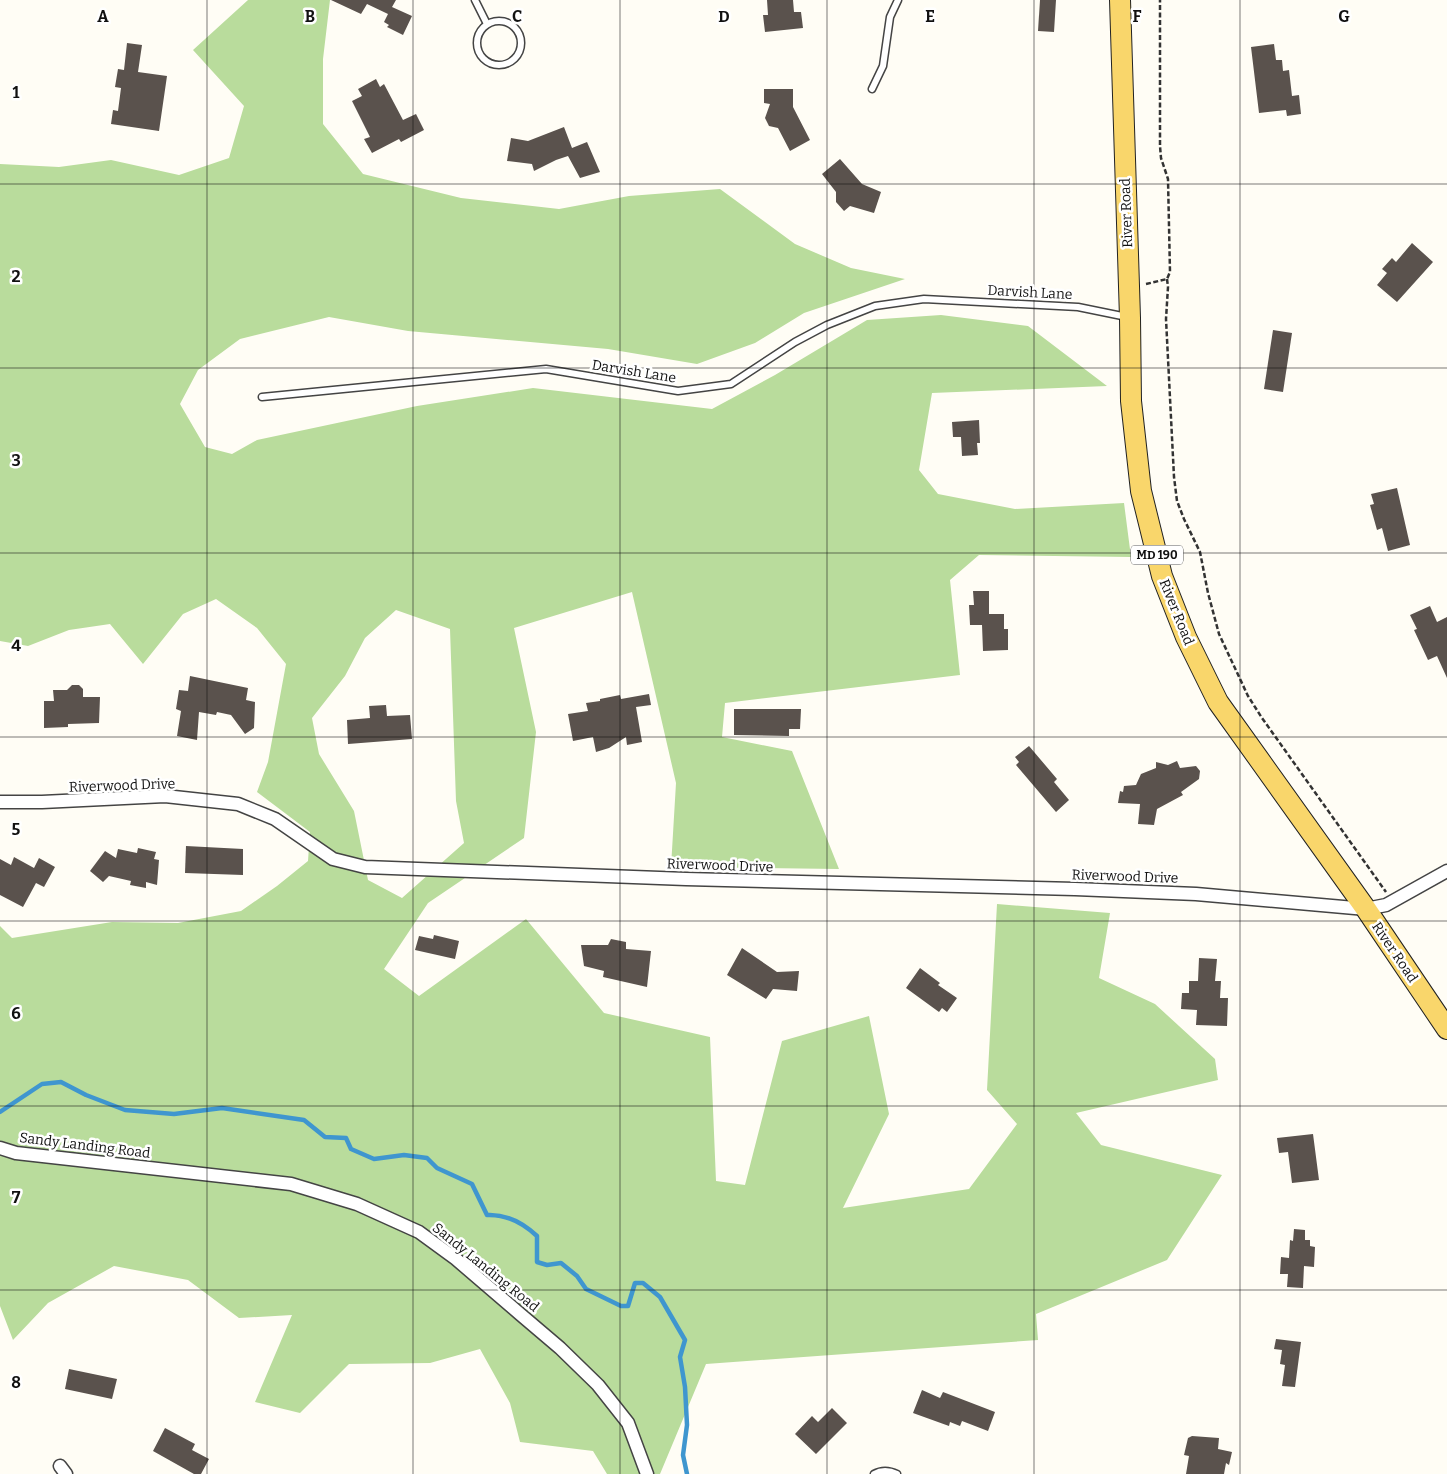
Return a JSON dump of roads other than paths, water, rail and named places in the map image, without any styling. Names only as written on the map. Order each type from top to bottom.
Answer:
[{"type":"main road","name":"River Road","points":[[1120,0],[1131,401],[1141,491],[1162,576],[1186,637],[1218,702],[1366,909],[1447,1029]]},
{"type":"street","name":"Riverwood Drive","points":[[0,802],[42,802],[166,796],[238,804],[275,819],[332,859],[364,867],[686,879],[1084,889],[1196,894],[1366,909],[1386,906],[1447,871]]},
{"type":"street","name":"Sandy Landing Road","points":[[0,1148],[16,1152],[291,1184],[357,1204],[419,1232],[456,1259],[560,1348],[598,1385],[628,1423],[647,1474]]},
{"type":"lane","points":[[475,0],[487,24]]},
{"type":"lane","points":[[872,89],[883,66],[890,17],[898,0]]},
{"type":"lane","points":[[493,22],[507,23],[518,32],[521,45],[516,58],[510,63],[497,66],[484,61],[479,55],[477,49],[478,35],[487,24],[493,22]]},
{"type":"lane","name":"Darvish Lane","points":[[262,397],[546,369],[678,391],[731,384],[795,342],[828,325],[875,306],[924,298],[1078,307],[1130,318]]},
{"type":"lane","points":[[874,1474],[889,1471],[897,1474]]},
{"type":"waterway","points":[[0,1112],[42,1084],[61,1082],[86,1095],[125,1110],[174,1114],[222,1108],[304,1120],[325,1137],[346,1138],[351,1149],[374,1159],[404,1155],[427,1158],[437,1168],[472,1184],[487,1215],[501,1216],[514,1220],[537,1236],[537,1262],[547,1265],[561,1263],[577,1276],[586,1289],[621,1306],[628,1306],[635,1283],[643,1283],[660,1297],[685,1340],[680,1357],[685,1387],[687,1425],[683,1455],[687,1474]]}]
